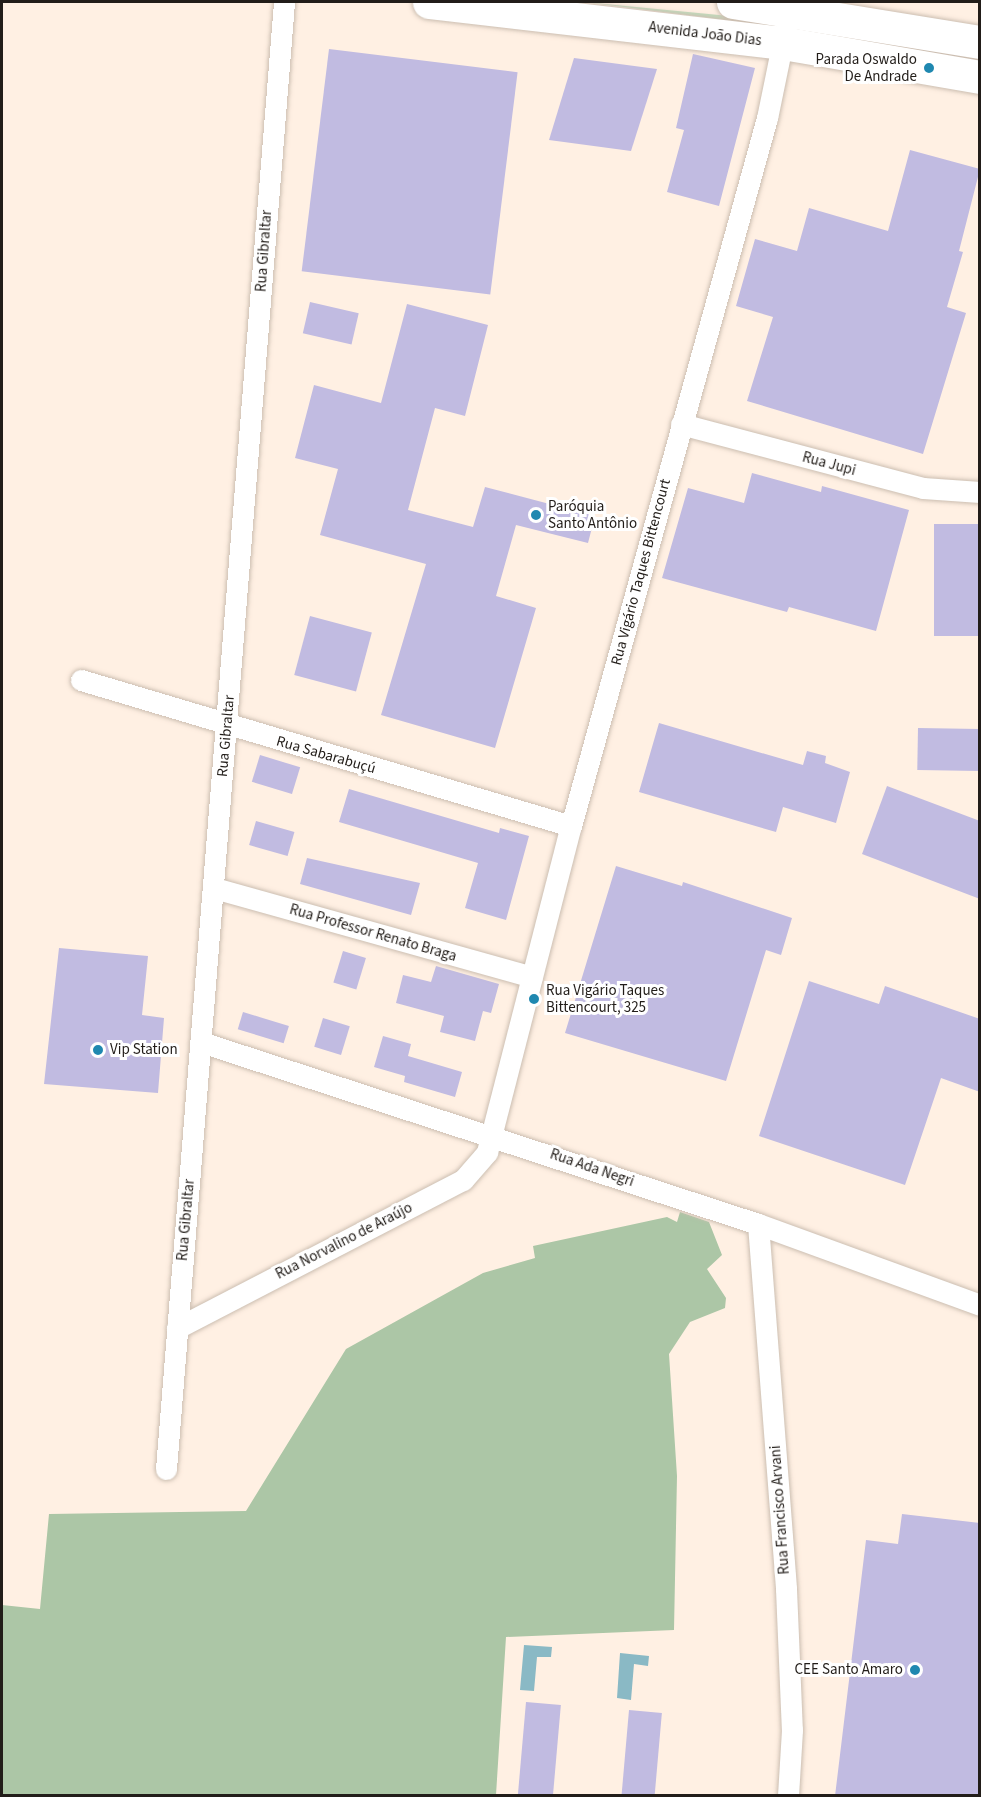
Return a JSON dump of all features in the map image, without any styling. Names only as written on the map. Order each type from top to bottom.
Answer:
[{"type":"main road","name":"Avenida João Dias","points":[[429,2],[783,43],[980,77]]},
{"type":"main road","points":[[733,2],[789,9],[834,9],[980,42]]},
{"type":"street","name":"Rua Gibraltar","points":[[166,1469],[284,2]]},
{"type":"street","name":"Rua Vigário Taques Bittencourt","points":[[493,1135],[571,826],[767,118],[789,9]]},
{"type":"street","name":"Rua Jupi","points":[[681,424],[923,488],[980,492]]},
{"type":"street","name":"Rua Sabarabuçú","points":[[81,681],[227,727],[571,826]]},
{"type":"street","name":"Rua Professor Renato Braga","points":[[214,888],[532,977]]},
{"type":"street","name":"Rua Ada Negri","points":[[201,1042],[493,1135],[758,1224],[980,1305]]},
{"type":"street","name":"Rua Norvalino de Araújo","points":[[177,1328],[463,1180],[478,1166],[493,1135]]},
{"type":"street","name":"Rua Francisco Arvani","points":[[758,1224],[786,1589],[792,1730],[788,1796]]},
{"type":"green space","points":[[584,2],[750,18],[765,25]]},
{"type":"green space","points":[[680,1212],[709,1222],[722,1255],[707,1269],[726,1298],[725,1308],[690,1322],[669,1354],[677,1476],[674,1630],[506,1637],[496,1795],[2,1795],[2,1605],[40,1609],[49,1514],[246,1511],[346,1349],[483,1273],[535,1258],[533,1246],[667,1217],[677,1222]]},
{"type":"water","points":[[524,1645],[552,1647],[551,1657],[537,1657],[534,1691],[520,1690]]},
{"type":"water","points":[[620,1653],[649,1656],[648,1666],[634,1664],[631,1700],[617,1698]]},
{"type":"building","points":[[329,49],[518,72],[490,294],[302,271]]},
{"type":"building","points":[[693,54],[755,68],[719,206],[667,192],[684,130],[676,128]]},
{"type":"building","points":[[574,58],[657,69],[631,151],[549,140]]},
{"type":"building","points":[[910,150],[980,169],[959,251],[963,252],[947,307],[966,313],[923,454],[747,401],[773,317],[736,306],[755,239],[797,251],[809,208],[888,231]]},
{"type":"building","points":[[310,302],[359,313],[352,344],[303,333]]},
{"type":"building","points":[[407,304],[488,325],[465,416],[435,408],[408,510],[473,527],[485,487],[595,516],[588,543],[516,525],[496,596],[536,608],[495,748],[381,715],[426,564],[320,535],[338,469],[295,458],[314,385],[381,403]]},
{"type":"building","points":[[752,473],[821,492],[822,486],[909,510],[876,631],[789,607],[787,612],[662,578],[688,488],[744,503]]},
{"type":"building","points":[[934,524],[980,524],[980,636],[934,636]]},
{"type":"building","points":[[310,616],[372,633],[356,691],[294,675]]},
{"type":"building","points":[[659,723],[803,765],[807,751],[826,756],[825,763],[850,772],[836,823],[783,807],[776,832],[639,792]]},
{"type":"building","points":[[918,728],[980,729],[979,771],[917,770]]},
{"type":"building","points":[[260,755],[300,767],[292,794],[252,782]]},
{"type":"building","points":[[887,786],[980,821],[980,899],[862,854]]},
{"type":"building","points":[[349,789],[499,833],[500,828],[529,836],[506,920],[465,908],[478,863],[339,822]]},
{"type":"building","points":[[256,821],[294,832],[288,856],[249,845]]},
{"type":"building","points":[[307,858],[420,883],[411,915],[300,884]]},
{"type":"building","points":[[616,866],[682,886],[683,882],[792,918],[781,955],[766,950],[726,1081],[565,1033]]},
{"type":"building","points":[[59,948],[148,956],[142,1015],[164,1018],[158,1093],[44,1084]]},
{"type":"building","points":[[343,951],[366,958],[356,990],[333,983]]},
{"type":"building","points":[[436,966],[499,984],[491,1013],[483,1011],[475,1041],[440,1032],[444,1016],[396,1003],[403,975],[431,982]]},
{"type":"building","points":[[809,981],[879,1004],[885,986],[980,1019],[980,1092],[941,1078],[905,1185],[759,1136]]},
{"type":"building","points":[[243,1012],[289,1026],[284,1043],[238,1029]]},
{"type":"building","points":[[323,1018],[350,1026],[341,1055],[314,1047]]},
{"type":"building","points":[[383,1036],[411,1044],[408,1056],[462,1072],[455,1097],[404,1082],[405,1076],[374,1067]]},
{"type":"building","name":"CEE Santo Amaro","points":[[902,1514],[980,1523],[980,1796],[835,1796],[866,1540],[898,1544]]},
{"type":"building","points":[[526,1702],[561,1705],[553,1796],[518,1796]]},
{"type":"building","points":[[629,1710],[662,1713],[655,1796],[622,1796]]},
{"type":"place","name":"Parada Oswaldo De Andrade","points":[[929,68]]},
{"type":"place","name":"Paróquia Santo Antônio","points":[[536,515]]},
{"type":"place","name":"Rua Vigário Taques Bittencourt, 325","points":[[534,999]]},
{"type":"place","name":"Vip Station","points":[[98,1050]]},
{"type":"place","name":"CEE Santo Amaro","points":[[915,1670]]}]
